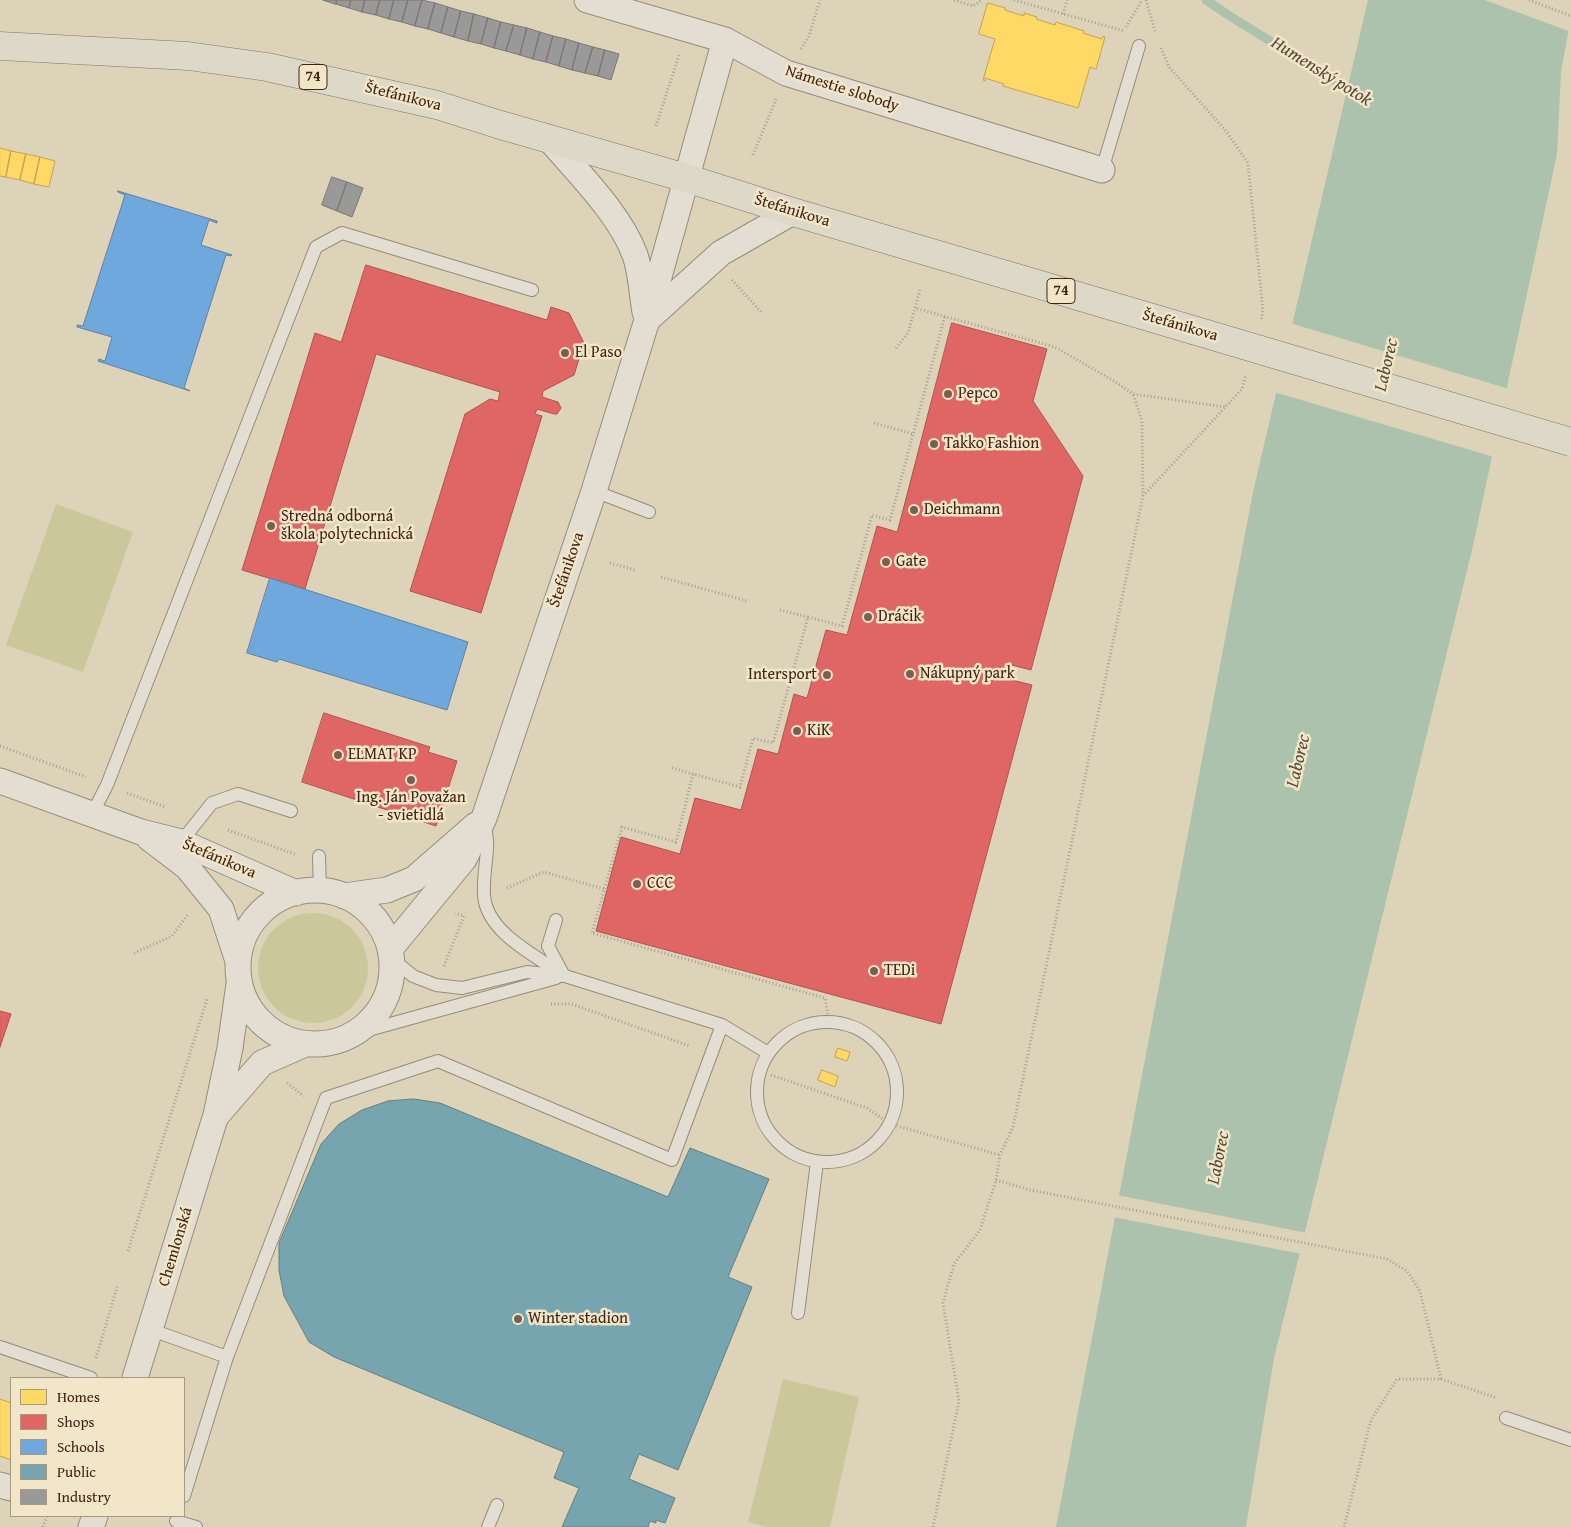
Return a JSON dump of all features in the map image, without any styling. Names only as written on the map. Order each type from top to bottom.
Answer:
[{"type":"main road","name":"Štefánikova","points":[[0,46],[188,56],[267,67],[437,105],[1571,442]]},
{"type":"street","name":"Námestie slobody","points":[[590,0],[726,40],[786,73],[1102,170]]},
{"type":"street","name":"Štefánikova","points":[[391,954],[464,859],[484,818],[594,492],[647,320],[726,40]]},
{"type":"street","points":[[550,140],[609,209],[620,226],[635,256],[647,320]]},
{"type":"street","points":[[647,320],[721,253],[793,212]]},
{"type":"street","name":"Štefánikova","points":[[0,781],[141,832],[181,842],[296,893]]},
{"type":"street","points":[[332,893],[365,908],[380,927],[391,954],[392,972],[386,996],[373,1018],[354,1034],[330,1043],[305,1044],[281,1037],[262,1024],[248,1006],[238,973],[243,938],[255,918],[273,902],[296,893],[387,890],[414,879],[484,818]]},
{"type":"street","name":"Štefánikova","points":[[141,832],[187,868],[222,910],[238,973]]},
{"type":"street","name":"Chemlonská","points":[[135,1377],[216,1115],[230,1048],[238,973]]},
{"type":"street","name":"Chemlonská","points":[[216,1115],[262,1063],[305,1044]]},
{"type":"lane","points":[[1102,170],[1139,46]]},
{"type":"lane","points":[[92,814],[106,785],[316,247],[342,233],[532,290]]},
{"type":"lane","points":[[594,492],[649,512]]},
{"type":"lane","points":[[181,842],[212,803],[238,794],[291,811]]},
{"type":"lane","points":[[484,818],[488,847],[484,876],[484,898],[492,918],[506,936],[564,976]]},
{"type":"lane","points":[[320,856],[332,893]]},
{"type":"lane","points":[[556,920],[548,946],[564,976]]},
{"type":"lane","points":[[391,954],[414,976],[436,985],[462,988],[527,972],[564,976],[722,1025],[768,1053]]},
{"type":"lane","points":[[354,1034],[564,976]]},
{"type":"lane","points":[[829,1021],[852,1026],[873,1037],[888,1056],[897,1078],[898,1101],[890,1124],[876,1143],[856,1156],[837,1162],[816,1162],[798,1156],[780,1145],[768,1130],[759,1111],[757,1091],[760,1071],[768,1053],[785,1036],[806,1024],[829,1021]]},
{"type":"lane","points":[[185,1493],[227,1357],[326,1098],[438,1061],[672,1160],[722,1025]]},
{"type":"lane","points":[[798,1313],[816,1162]]},
{"type":"lane","points":[[149,1329],[227,1357]]},
{"type":"lane","points":[[0,1347],[87,1377]]},
{"type":"lane","points":[[1506,1418],[1571,1440]]},
{"type":"lane","points":[[488,1527],[497,1505]]},
{"type":"lane","points":[[176,1521],[196,1527]]},
{"type":"path","points":[[954,0],[973,6],[982,0]]},
{"type":"path","points":[[1014,0],[1143,35],[1139,46]]},
{"type":"path","points":[[1063,14],[1067,0]]},
{"type":"path","points":[[1124,31],[1142,0]]},
{"type":"path","points":[[1146,0],[1156,34]]},
{"type":"path","points":[[1529,0],[1571,16]]},
{"type":"path","points":[[1159,42],[1169,67],[1226,131],[1248,163]]},
{"type":"path","points":[[656,126],[682,48]]},
{"type":"path","points":[[731,279],[762,313]]},
{"type":"path","points":[[896,348],[908,333],[920,290]]},
{"type":"path","points":[[915,308],[1055,347],[1133,394],[1225,407]]},
{"type":"path","points":[[780,610],[842,626],[872,515],[890,520],[945,316]]},
{"type":"path","points":[[934,1527],[959,1401],[943,1302],[954,1264],[980,1230],[996,1180],[1000,1155],[1013,1127],[1143,496],[1142,421],[1133,394]]},
{"type":"path","points":[[874,424],[913,434]]},
{"type":"path","points":[[610,563],[635,570]]},
{"type":"path","points":[[662,577],[747,601]]},
{"type":"path","points":[[672,768],[740,787],[754,738],[773,743],[808,617]]},
{"type":"path","points":[[694,774],[676,842],[622,827],[592,933],[825,998],[829,1021]]},
{"type":"path","points":[[507,888],[544,872],[604,889]]},
{"type":"path","points":[[134,953],[172,936],[194,906]]},
{"type":"path","points":[[444,967],[464,916],[448,910]]},
{"type":"path","points":[[128,1252],[208,994]]},
{"type":"path","points":[[285,1081],[321,1109]]},
{"type":"path","points":[[996,1180],[1030,1190],[1386,1259],[1407,1271],[1420,1291],[1441,1379],[1397,1379],[1371,1420],[1344,1527]]},
{"type":"path","points":[[90,1377],[118,1284]]},
{"type":"shaded area","points":[[56,504],[133,532],[83,672],[6,645]]},
{"type":"shaded area","points":[[313,913],[334,917],[352,929],[364,947],[368,968],[364,989],[352,1007],[334,1019],[313,1023],[292,1019],[274,1007],[262,989],[258,968],[262,947],[274,929],[292,917]]},
{"type":"shaded area","points":[[783,1379],[859,1397],[830,1527],[768,1527],[748,1522]]},
{"type":"water","name":"Laborec","points":[[1368,0],[1571,0],[1571,17],[1561,72],[1557,154],[1472,550],[1274,1358],[1246,1527],[1056,1527],[1253,492]]},
{"type":"pier","points":[[1485,0],[1571,0],[1571,32]]},
{"type":"pier","points":[[1290,323],[1509,389],[1494,457],[1274,392]]},
{"type":"pier","points":[[1117,1195],[1307,1233],[1302,1254],[1113,1217]]},
{"type":"building: Homes","points":[[988,3],[1024,16],[1024,13],[1037,17],[1036,19],[1055,25],[1056,22],[1102,39],[1103,36],[1105,37],[1096,69],[1090,67],[1078,108],[1003,86],[1004,84],[985,78],[985,81],[983,80],[995,39],[979,34]]},
{"type":"building: Homes","points":[[0,148],[11,151],[6,177],[0,176]]},
{"type":"building: Homes","points":[[11,151],[26,154],[20,180],[6,177]]},
{"type":"building: Homes","points":[[26,154],[40,157],[34,184],[20,180]]},
{"type":"building: Homes","points":[[40,157],[55,161],[49,187],[34,184]]},
{"type":"building: Homes","points":[[838,1048],[850,1052],[847,1061],[835,1057]]},
{"type":"building: Homes","points":[[822,1070],[838,1076],[835,1087],[818,1080]]},
{"type":"building: Homes","points":[[0,1399],[10,1403],[10,1460],[0,1456]]},
{"type":"building: Shops","points":[[366,265],[547,320],[551,307],[569,313],[584,343],[574,375],[543,391],[542,397],[558,402],[561,408],[557,414],[537,409],[535,414],[542,416],[481,613],[410,591],[465,414],[490,399],[498,401],[500,392],[376,354],[305,589],[242,570],[315,333],[341,342]]},
{"type":"building: Shops","name":"Nákupný park","points":[[952,323],[1047,349],[1033,401],[1083,476],[1031,670],[1008,664],[1004,678],[1032,685],[941,1024],[596,931],[621,837],[680,854],[695,798],[741,810],[758,749],[778,754],[794,694],[807,698],[826,630],[847,635],[877,526],[897,532]]},
{"type":"building: Shops","points":[[324,713],[430,747],[428,752],[457,761],[436,826],[302,782]]},
{"type":"building: Shops","points":[[0,1011],[11,1014],[0,1047]]},
{"type":"building: Schools","points":[[118,191],[217,221],[217,223],[209,220],[201,245],[232,255],[226,255],[184,388],[190,391],[98,361],[99,359],[105,361],[112,337],[77,327],[77,325],[83,326],[125,195]]},
{"type":"building: Schools","points":[[270,578],[468,642],[447,710],[279,659],[277,662],[247,653]]},
{"type":"building: Public","name":"Winter stadion","points":[[414,1099],[440,1103],[668,1197],[690,1148],[769,1179],[728,1277],[752,1287],[678,1470],[639,1454],[629,1479],[675,1498],[665,1523],[656,1520],[656,1523],[650,1521],[648,1527],[562,1527],[579,1488],[554,1478],[564,1452],[334,1357],[309,1342],[284,1296],[279,1270],[279,1243],[321,1144],[339,1124],[362,1110],[388,1101]]},
{"type":"building: Industry","points":[[323,0],[337,0],[336,4]]},
{"type":"building: Industry","points":[[337,0],[351,0],[349,8],[336,4]]},
{"type":"building: Industry","points":[[351,0],[365,0],[362,12],[349,8]]},
{"type":"building: Industry","points":[[365,0],[380,0],[376,15],[362,12]]},
{"type":"building: Industry","points":[[380,0],[394,0],[389,19],[376,15]]},
{"type":"building: Industry","points":[[394,0],[408,0],[402,22],[389,19]]},
{"type":"building: Industry","points":[[408,0],[422,0],[415,26],[402,22]]},
{"type":"building: Industry","points":[[422,0],[435,3],[428,29],[415,26]]},
{"type":"building: Industry","points":[[435,3],[448,7],[441,33],[428,29]]},
{"type":"building: Industry","points":[[448,7],[461,11],[454,37],[441,33]]},
{"type":"building: Industry","points":[[461,11],[474,14],[468,41],[454,37]]},
{"type":"building: Industry","points":[[474,14],[488,18],[481,44],[468,41]]},
{"type":"building: Industry","points":[[488,18],[501,22],[494,48],[481,44]]},
{"type":"building: Industry","points":[[501,22],[514,25],[506,51],[494,48]]},
{"type":"building: Industry","points":[[514,25],[527,28],[520,55],[506,51]]},
{"type":"building: Industry","points":[[527,28],[540,32],[533,59],[520,55]]},
{"type":"building: Industry","points":[[540,32],[553,36],[546,62],[533,59]]},
{"type":"building: Industry","points":[[553,36],[566,39],[559,66],[546,62]]},
{"type":"building: Industry","points":[[566,39],[579,43],[572,70],[559,66]]},
{"type":"building: Industry","points":[[579,43],[593,47],[585,73],[572,70]]},
{"type":"building: Industry","points":[[593,47],[605,50],[598,76],[585,73]]},
{"type":"building: Industry","points":[[605,50],[619,54],[611,80],[598,76]]},
{"type":"building: Industry","points":[[332,177],[347,182],[337,211],[322,205]]},
{"type":"building: Industry","points":[[347,182],[363,188],[352,217],[337,211]]},
{"type":"waterway","name":"Humenský potok","points":[[1206,0],[1356,94]]},
{"type":"place","name":"El Paso","points":[[565,353]]},
{"type":"place","name":"Pepco","points":[[948,394]]},
{"type":"place","name":"Takko Fashion","points":[[934,444]]},
{"type":"place","name":"Deichmann","points":[[914,510]]},
{"type":"place","name":"Stredná odborná škola polytechnická","points":[[271,526]]},
{"type":"place","name":"Gate","points":[[886,562]]},
{"type":"place","name":"Dráčik","points":[[868,617]]},
{"type":"place","name":"Nákupný park","points":[[910,674]]},
{"type":"place","name":"Intersport","points":[[827,675]]},
{"type":"place","name":"KiK","points":[[797,731]]},
{"type":"place","name":"ELMAT KP","points":[[338,755]]},
{"type":"place","name":"Ing. Ján Považan - svietidlá","points":[[411,780]]},
{"type":"place","name":"CCC","points":[[637,884]]},
{"type":"place","name":"TEDi","points":[[874,971]]},
{"type":"place","name":"Winter stadion","points":[[518,1319]]}]
